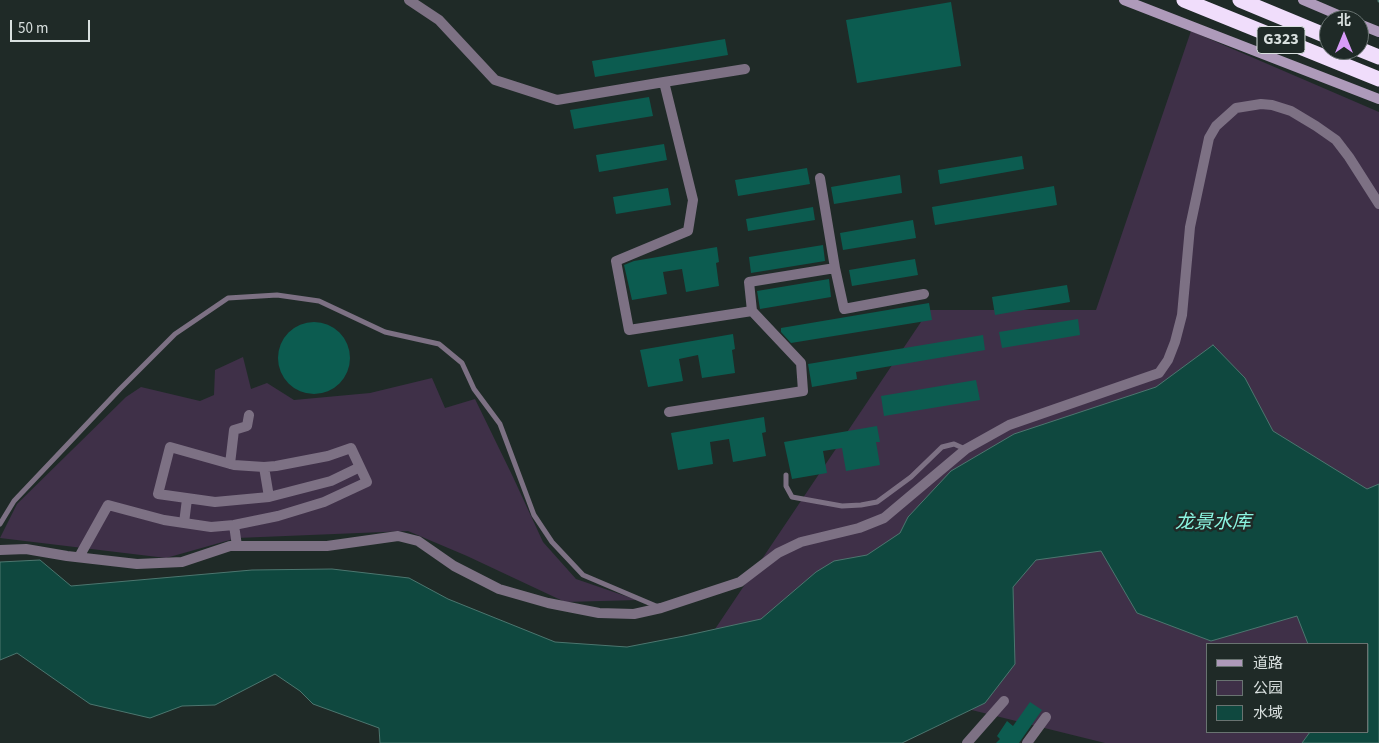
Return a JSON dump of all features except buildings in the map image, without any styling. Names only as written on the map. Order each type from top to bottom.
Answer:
[{"type":"highway","name":"G323","points":[[1184,0],[1379,79]]},
{"type":"highway","name":"G323","points":[[1240,0],[1319,33]]},
{"type":"street","points":[[409,0],[439,20],[495,80],[557,100],[745,68]]},
{"type":"street","points":[[1124,0],[1379,99]]},
{"type":"street","points":[[1307,1],[1327,10]]},
{"type":"street","points":[[664,82],[693,200],[688,231],[616,261],[630,330],[752,311]]},
{"type":"street","points":[[0,550],[26,549],[79,558],[137,564],[182,562],[230,546],[328,546],[398,536],[418,541],[454,566],[499,589],[548,603],[599,613],[634,614],[661,608],[740,582],[778,552],[800,542],[860,528],[884,518],[966,449],[1009,424],[1159,373],[1168,360],[1182,315],[1190,227],[1209,138],[1216,126],[1236,108],[1261,104],[1272,105],[1291,111],[1316,126],[1336,140],[1379,204]]},
{"type":"street","points":[[820,178],[835,268],[844,308],[924,294]]},
{"type":"street","points":[[669,412],[803,391],[800,363],[752,311],[749,282],[835,268]]},
{"type":"street","points":[[230,464],[234,430],[247,426],[249,415]]},
{"type":"street","points":[[79,558],[108,505],[184,524],[211,527],[234,525],[278,516],[337,497],[367,482],[360,467],[351,448],[319,458],[264,467],[230,464],[170,447],[158,494],[187,499],[216,502],[268,497],[331,481],[360,467]]},
{"type":"street","points":[[264,467],[268,497]]},
{"type":"street","points":[[331,481],[337,497]]},
{"type":"street","points":[[184,524],[187,499]]},
{"type":"street","points":[[234,525],[237,546]]},
{"type":"street","points":[[968,743],[1004,701]]},
{"type":"street","points":[[1027,743],[1046,717]]},
{"type":"lane","points":[[0,524],[14,501],[175,334],[228,298],[277,295],[319,301],[385,332],[439,344],[462,362],[474,389],[500,424],[534,515],[552,542],[583,575],[642,602],[661,608]]},
{"type":"lane","points":[[786,475],[786,486],[792,497],[842,506],[861,505],[877,502],[911,477],[942,447],[954,444],[966,449]]},
{"type":"green space","points":[[1191,31],[1379,112],[1379,743],[1105,743],[705,644],[929,310],[1096,310]]},
{"type":"green space","points":[[243,357],[251,389],[267,383],[294,400],[370,393],[432,378],[445,408],[475,399],[543,542],[576,579],[637,600],[565,602],[467,556],[408,531],[237,538],[166,558],[0,538],[17,504],[126,397],[141,387],[200,401],[214,395],[215,370]]},
{"type":"water","name":"龙景水库","points":[[1213,345],[1245,378],[1273,431],[1367,489],[1379,484],[1379,743],[1302,743],[1309,733],[1369,733],[1369,643],[1308,643],[1297,616],[1211,641],[1137,613],[1101,551],[1036,560],[1013,587],[1015,664],[985,703],[902,743],[380,743],[379,728],[313,704],[300,691],[275,674],[215,705],[182,706],[150,718],[90,704],[17,653],[0,660],[0,562],[40,560],[71,586],[252,570],[332,569],[409,578],[448,599],[555,642],[627,647],[761,619],[816,572],[834,561],[867,555],[900,533],[908,517],[951,471],[1014,434],[1156,387]]}]
